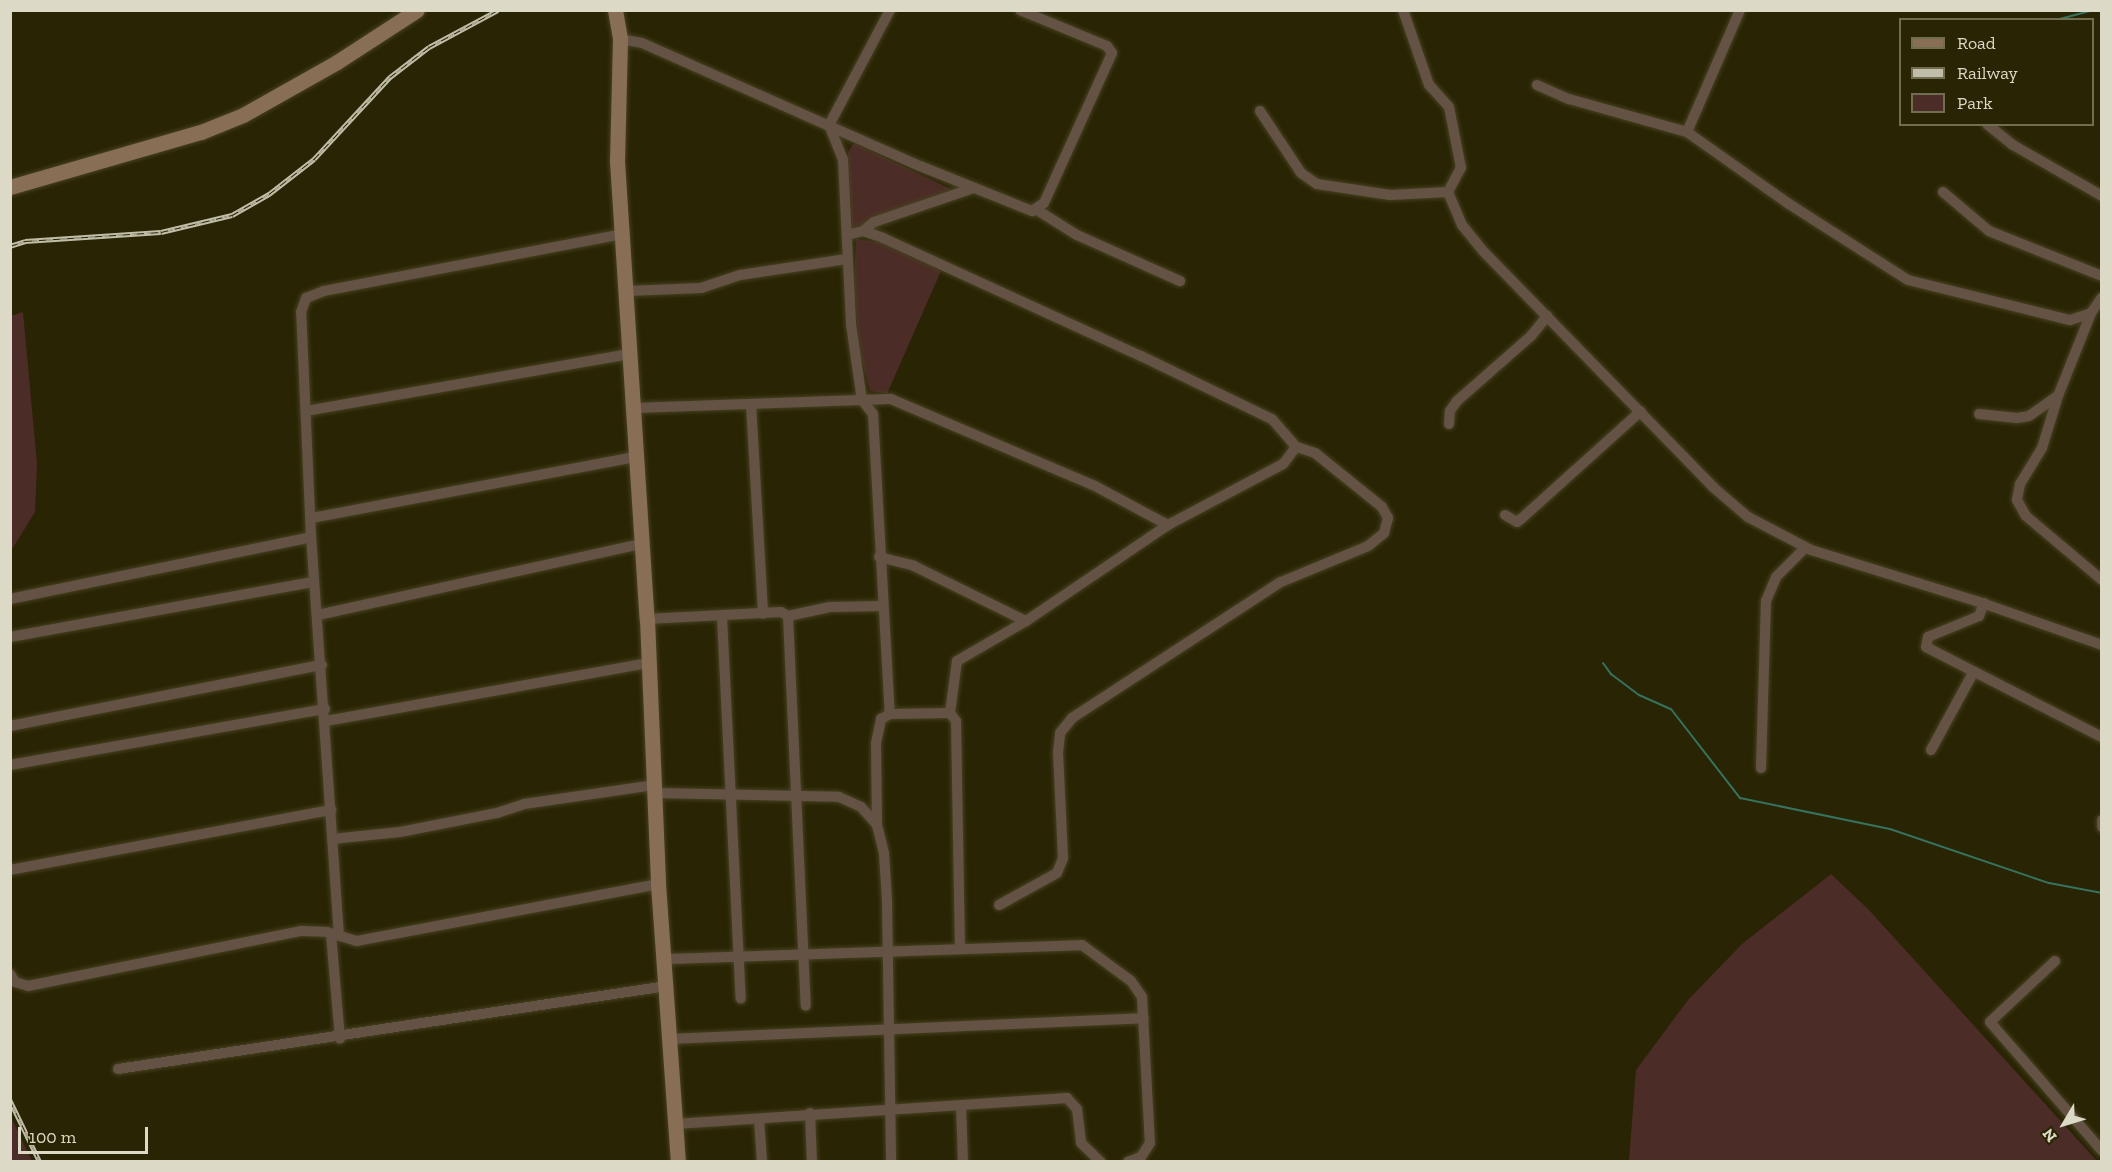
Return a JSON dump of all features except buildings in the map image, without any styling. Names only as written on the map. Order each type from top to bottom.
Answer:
[{"type":"street","points":[[10,187],[201,132],[243,115],[364,46],[417,10]]},
{"type":"street","points":[[615,10],[620,39],[617,161],[649,663],[658,884],[666,959],[678,1161]]},
{"type":"street","points":[[829,125],[890,10]]},
{"type":"street","points":[[1020,10],[1107,46],[1112,53],[1044,203],[1037,210]]},
{"type":"street","points":[[1402,10],[1429,85],[1449,107],[1461,168],[1448,192]]},
{"type":"street","points":[[1687,132],[1740,10]]},
{"type":"street","points":[[620,39],[642,43],[974,188],[1037,210],[1077,235],[1180,281]]},
{"type":"street","points":[[1538,85],[1569,99],[1667,123],[1687,132],[1807,216],[1908,280],[2057,319],[2070,320],[2091,313]]},
{"type":"street","points":[[1260,111],[1301,172],[1317,184],[1390,195],[1448,192]]},
{"type":"street","points":[[829,125],[843,159],[846,259],[851,324],[862,400],[873,414],[879,557],[890,714]]},
{"type":"street","points":[[1989,126],[2013,145],[2102,196]]},
{"type":"street","points":[[847,235],[863,231],[874,222],[974,188]]},
{"type":"street","points":[[1448,192],[1462,225],[1475,242],[1729,502],[1768,530],[1805,548],[1984,603],[2102,645]]},
{"type":"street","points":[[1943,192],[1989,231],[2102,276]]},
{"type":"street","points":[[863,231],[1272,419],[1296,447],[1315,453],[1382,507],[1388,518],[1384,533],[1368,546],[1281,582],[1072,718],[1060,734],[1058,753],[1063,858],[1057,873],[999,905]]},
{"type":"street","points":[[340,1039],[331,810],[311,537],[312,518],[301,312],[306,298],[324,291],[623,234]]},
{"type":"street","points":[[627,291],[701,288],[740,275],[846,259]]},
{"type":"street","points":[[2102,297],[2091,313],[2058,396],[2042,448],[2020,484],[2017,501],[2026,516],[2102,580]]},
{"type":"street","points":[[1449,424],[1450,411],[1457,401],[1531,336],[1547,316]]},
{"type":"street","points":[[306,411],[630,354]]},
{"type":"street","points":[[1979,414],[2017,418],[2029,416],[2058,396]]},
{"type":"street","points":[[632,408],[891,399],[1093,485],[1168,525]]},
{"type":"street","points":[[751,404],[763,614]]},
{"type":"street","points":[[1505,514],[1516,522],[1521,519],[1641,411]]},
{"type":"street","points":[[960,948],[956,721],[950,713],[957,661],[1026,621],[1168,525],[1283,464],[1296,447]]},
{"type":"street","points":[[312,518],[635,457]]},
{"type":"street","points":[[10,599],[311,537]]},
{"type":"street","points":[[318,615],[641,544]]},
{"type":"street","points":[[1761,768],[1767,600],[1776,578],[1805,548]]},
{"type":"street","points":[[879,557],[914,566],[1026,621]]},
{"type":"street","points":[[10,637],[314,582]]},
{"type":"street","points":[[1984,603],[1979,616],[1929,637],[1925,644],[1973,674],[2102,737]]},
{"type":"street","points":[[646,619],[722,617],[781,612],[788,616],[830,607],[883,606]]},
{"type":"street","points":[[788,616],[794,795],[806,1005]]},
{"type":"street","points":[[722,617],[741,999]]},
{"type":"street","points":[[326,721],[649,663]]},
{"type":"street","points":[[10,726],[322,665]]},
{"type":"street","points":[[1931,750],[1973,674]]},
{"type":"street","points":[[10,765],[325,709]]},
{"type":"street","points":[[891,1161],[884,854],[877,825],[876,736],[881,719],[890,714],[950,713]]},
{"type":"street","points":[[332,839],[400,832],[492,815],[524,804],[654,789],[821,795],[852,801],[877,825]]},
{"type":"street","points":[[10,870],[331,810]]},
{"type":"street","points":[[2102,820],[2102,827]]},
{"type":"street","points":[[10,974],[15,982],[28,986],[302,932],[335,935],[357,941],[658,884]]},
{"type":"street","points":[[666,959],[1082,945],[1138,989],[1144,1018],[1150,1143],[1141,1157],[1128,1161]]},
{"type":"street","points":[[2055,961],[1990,1022],[2102,1151]]},
{"type":"street","points":[[118,1069],[340,1039],[667,986]]},
{"type":"street","points":[[669,1039],[1144,1018]]},
{"type":"street","points":[[675,1124],[759,1119],[810,1113],[1066,1098],[1077,1109],[1081,1143],[1101,1161]]},
{"type":"street","points":[[961,1105],[963,1161]]},
{"type":"street","points":[[810,1113],[812,1161]]},
{"type":"street","points":[[759,1119],[762,1161]]},
{"type":"green space","points":[[854,143],[955,191],[852,229],[848,152]]},
{"type":"green space","points":[[856,239],[879,242],[941,271],[887,394],[870,391],[859,350],[854,283]]},
{"type":"green space","points":[[23,312],[37,464],[35,512],[11,551],[11,316]]},
{"type":"green space","points":[[1831,874],[1869,910],[2097,1161],[1629,1161],[1636,1070],[1688,1000],[1742,944]]},
{"type":"green space","points":[[10,1117],[12,1119],[32,1161],[11,1161]]},
{"type":"waterway","points":[[2063,18],[2093,10]]},
{"type":"waterway","points":[[1603,663],[1611,674],[1639,695],[1671,709],[1740,798],[1890,829],[2049,883],[2102,893]]},
{"type":"railway","points":[[10,246],[25,241],[161,232],[232,215],[269,194],[314,159],[390,77],[429,47],[498,10]]},
{"type":"railway","points":[[10,1100],[40,1162]]}]
